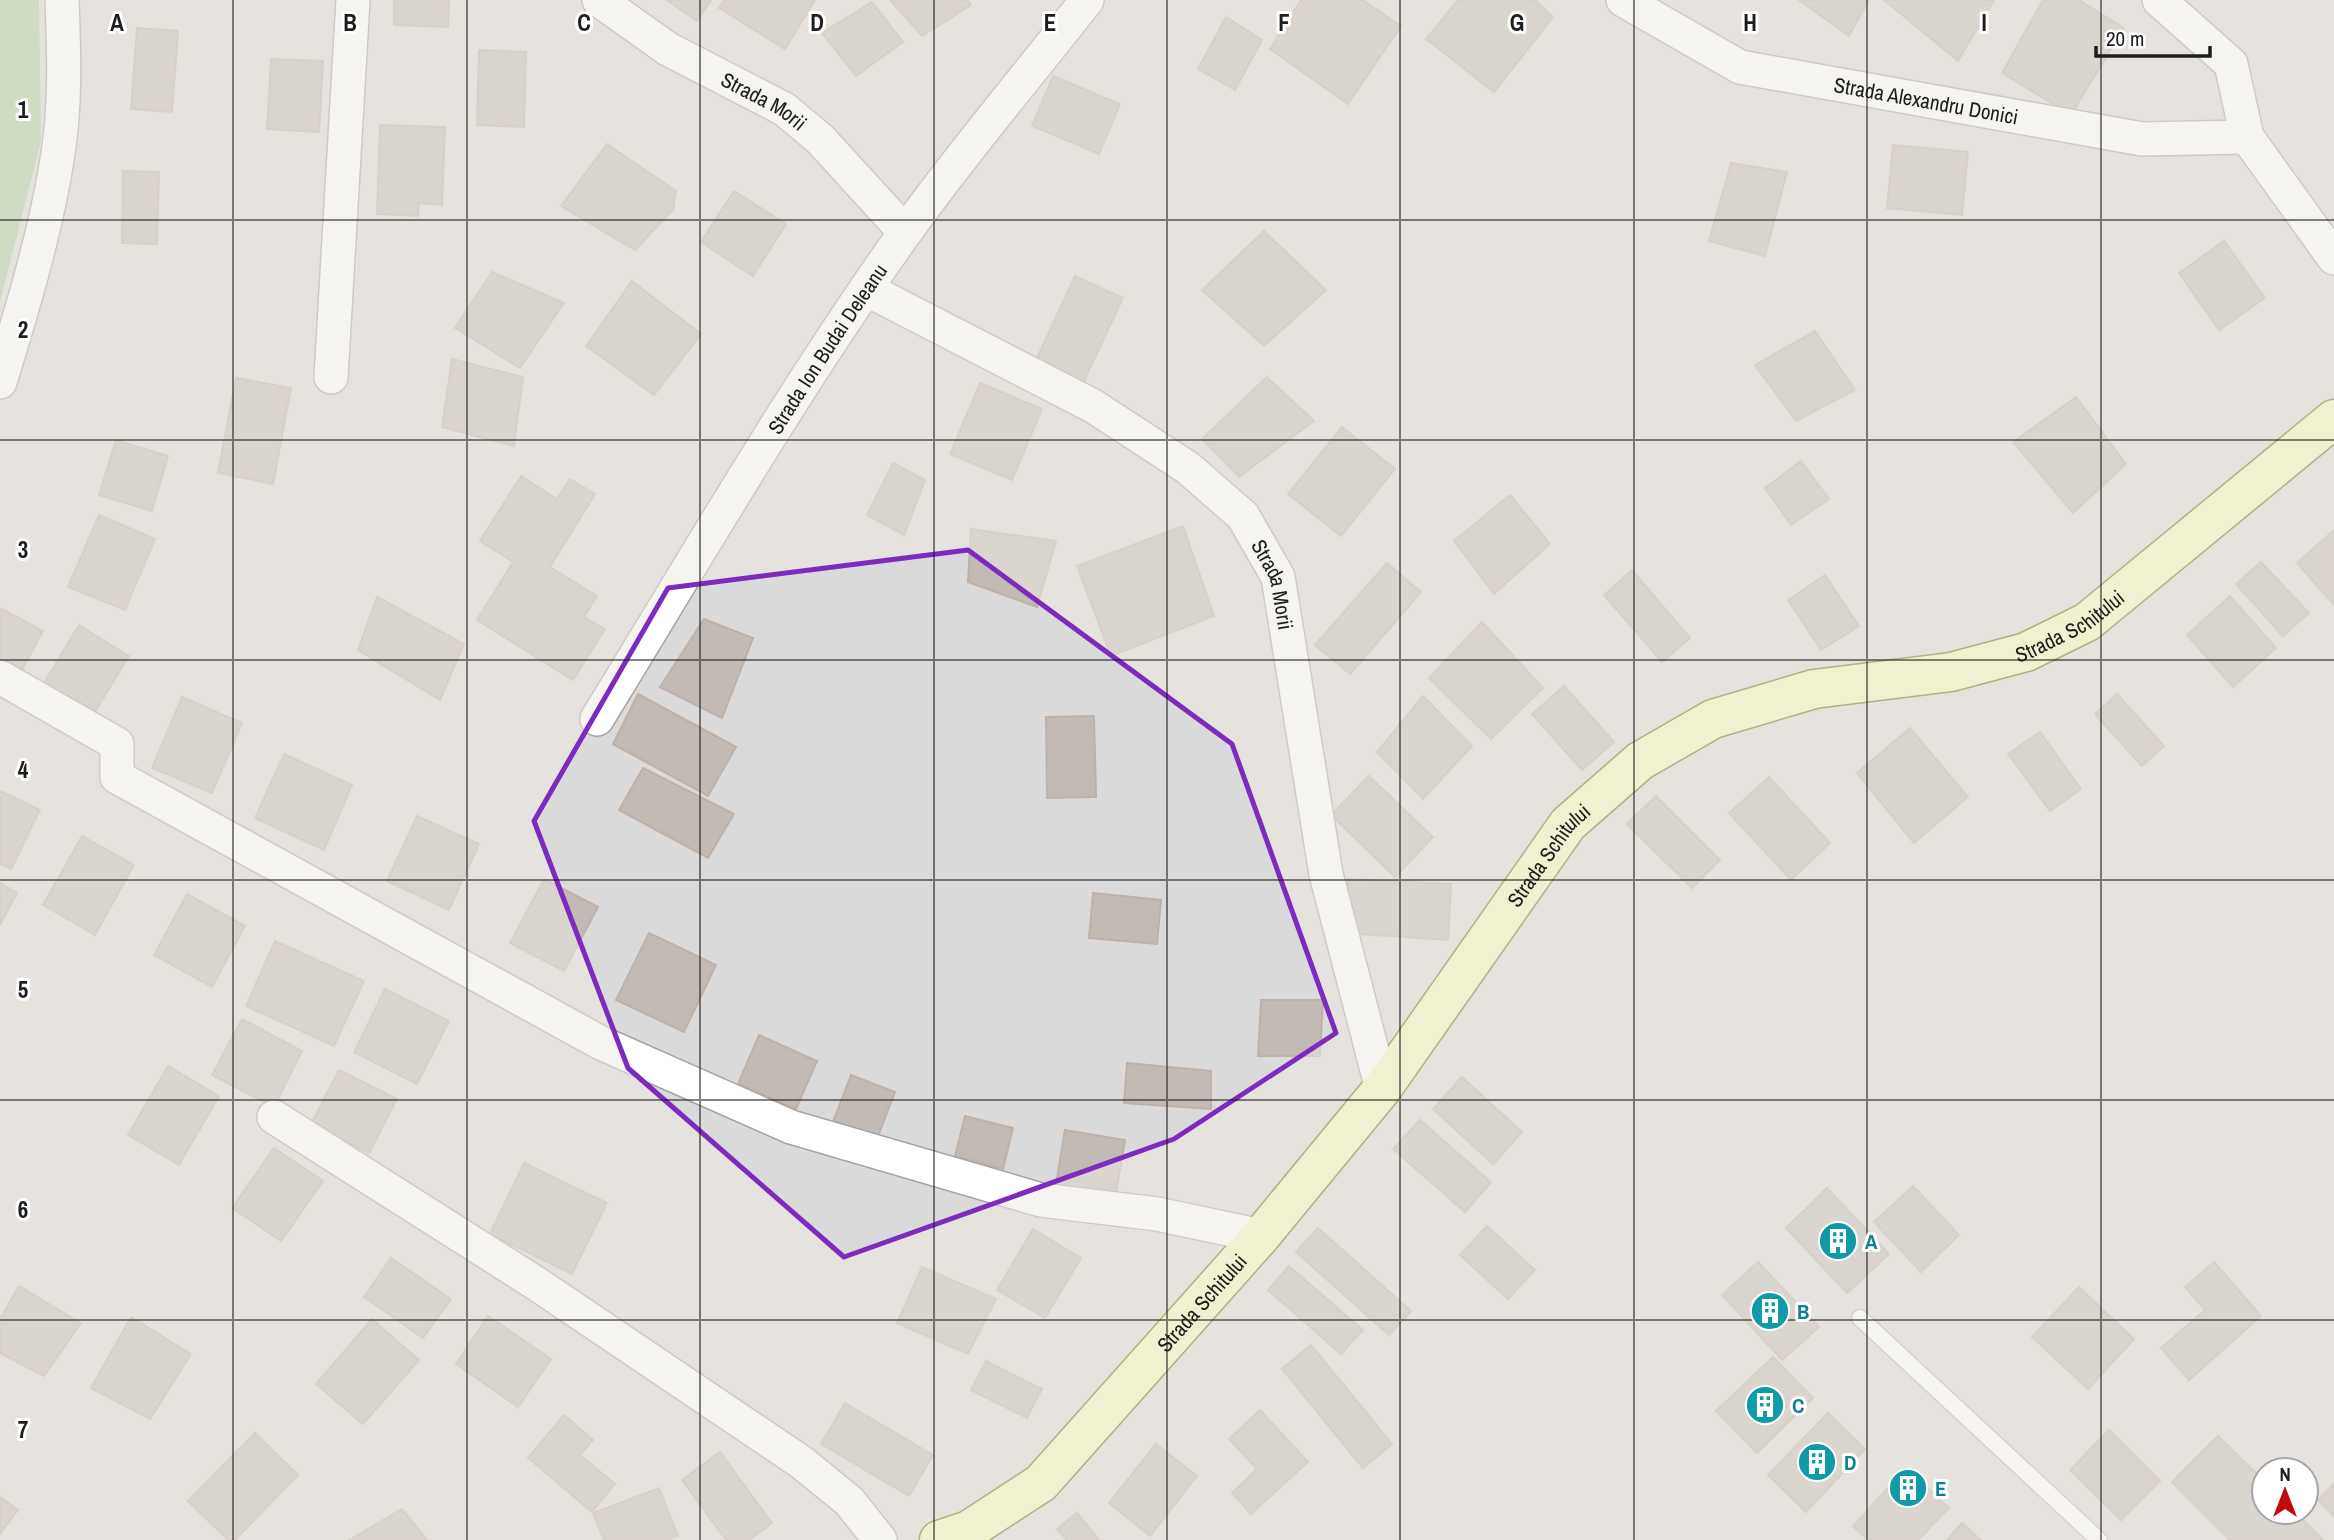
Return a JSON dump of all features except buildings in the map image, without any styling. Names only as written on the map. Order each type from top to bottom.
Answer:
[{"type":"main road","name":"Strada Schitului","points":[[939,1540],[970,1530],[1041,1483],[1261,1236],[1382,1089],[1568,824],[1640,761],[1713,719],[1814,689],[1951,672],[2026,652],[2087,622],[2334,419]]},
{"type":"street","points":[[0,382],[22,308],[58,160],[65,70],[62,0]]},
{"type":"street","points":[[331,377],[353,0]]},
{"type":"street","name":"Strada Morii","points":[[599,0],[668,49],[784,109],[820,139],[905,232]]},
{"type":"street","name":"Strada Ion Budai Deleanu","points":[[597,719],[799,389],[866,289],[905,232],[1087,0]]},
{"type":"street","name":"Strada Alexandru Donici","points":[[1623,0],[1740,67],[2142,139],[2247,137]]},
{"type":"street","points":[[2160,0],[2231,64],[2247,137],[2334,258]]},
{"type":"street","name":"Strada Morii","points":[[866,289],[1093,406],[1188,468],[1243,516],[1278,577],[1326,874],[1382,1089]]},
{"type":"street","points":[[0,677],[117,744],[117,777],[613,1049],[791,1127],[1041,1200],[1157,1214],[1261,1236]]},
{"type":"street","points":[[274,1117],[537,1284],[801,1462],[849,1501],[880,1540]]},
{"type":"lane","points":[[1860,1318],[2099,1540]]},
{"type":"highlighted area","points":[[968,550],[1232,744],[1336,1033],[1174,1139],[844,1257],[628,1068],[534,821],[668,588]]},
{"type":"shaded area","points":[[0,0],[2334,0],[2334,1540],[0,1540]]},
{"type":"green space","points":[[0,0],[39,0],[41,141],[0,302]]},
{"type":"place","name":"A","points":[[1838,1241]]},
{"type":"place","name":"B","points":[[1770,1311]]},
{"type":"place","name":"C","points":[[1765,1405]]},
{"type":"place","name":"D","points":[[1817,1462]]},
{"type":"place","name":"E","points":[[1908,1488]]}]
